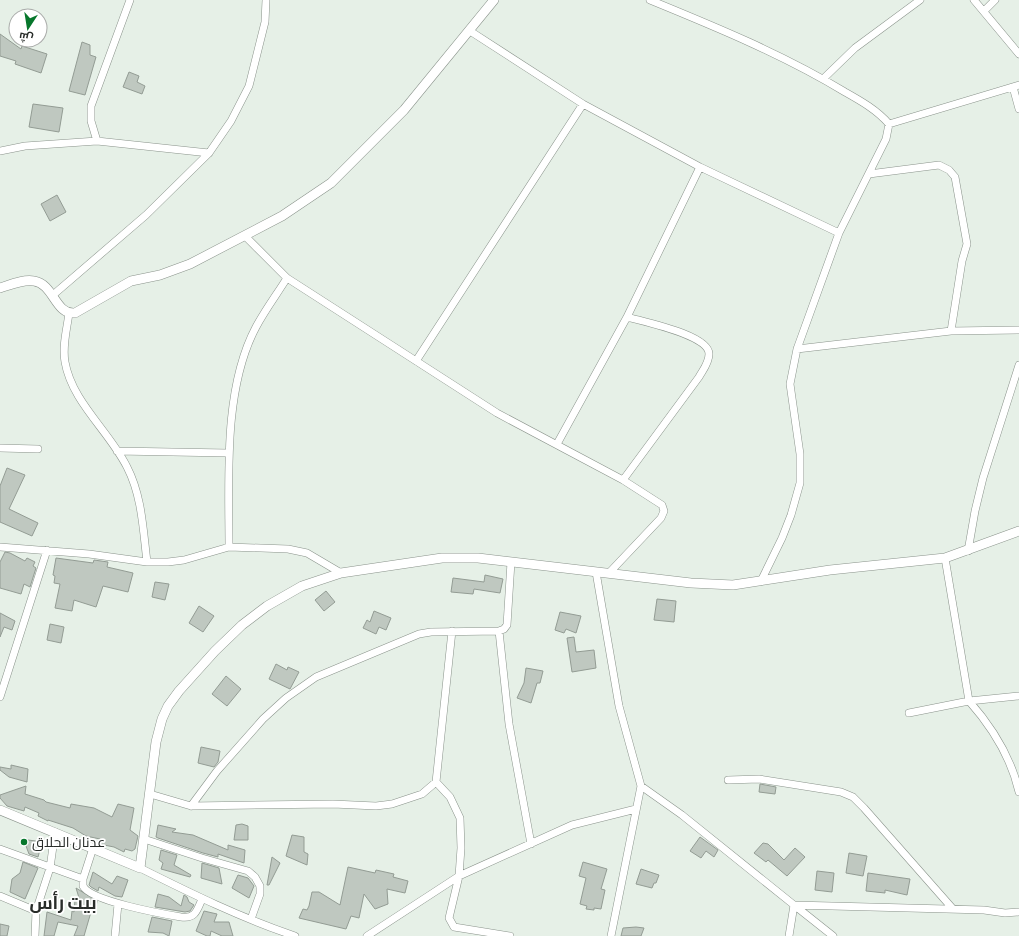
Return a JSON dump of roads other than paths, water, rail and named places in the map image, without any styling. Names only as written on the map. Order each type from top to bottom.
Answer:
[{"type":"street","points":[[97,141],[91,121],[91,106],[130,0]]},
{"type":"street","points":[[53,294],[146,215],[209,153],[231,120],[249,86],[265,22],[266,0]]},
{"type":"street","points":[[69,313],[80,310],[131,282],[174,270],[244,236],[282,216],[331,183],[404,110],[494,0]]},
{"type":"street","points":[[650,0],[713,26],[822,79],[872,108],[889,124]]},
{"type":"street","points":[[822,79],[855,48],[920,0]]},
{"type":"street","points":[[974,0],[1019,54]]},
{"type":"street","points":[[984,11],[996,0]]},
{"type":"street","points":[[470,30],[584,104],[700,167],[839,233]]},
{"type":"street","points":[[889,124],[1016,86],[1019,109]]},
{"type":"street","points":[[416,361],[584,104]]},
{"type":"street","points":[[761,581],[782,538],[798,493],[800,483],[800,454],[790,384],[797,349],[839,233],[886,139],[889,124]]},
{"type":"street","points":[[0,151],[25,146],[97,141],[209,153]]},
{"type":"street","points":[[869,174],[939,165],[949,170],[955,177],[967,244],[962,261],[951,331]]},
{"type":"street","points":[[557,444],[627,317],[700,167]]},
{"type":"street","points":[[244,236],[287,278],[416,361],[498,413],[623,480],[659,503],[664,510],[661,518],[609,573]]},
{"type":"street","points":[[229,547],[228,453],[237,379],[243,358],[256,326],[287,278]]},
{"type":"street","points":[[0,288],[22,282],[35,281],[44,286],[53,294],[59,305],[69,313]]},
{"type":"street","points":[[69,313],[65,345],[65,362],[76,391],[84,406],[126,466],[137,492],[147,562]]},
{"type":"street","points":[[623,480],[699,377],[708,361],[709,353],[707,346],[695,337],[627,317]]},
{"type":"street","points":[[797,349],[951,331],[1019,330]]},
{"type":"street","points":[[968,551],[983,478],[1019,365]]},
{"type":"street","points":[[0,448],[38,449]]},
{"type":"street","points":[[116,451],[228,453]]},
{"type":"street","points":[[140,868],[150,794],[152,765],[162,718],[179,691],[215,651],[242,625],[267,606],[302,586],[341,573],[442,558],[478,558],[717,585],[761,581],[830,570],[945,558],[1019,532]]},
{"type":"street","points":[[0,547],[47,550],[147,562],[184,560],[229,547],[288,549],[307,553],[341,573]]},
{"type":"street","points":[[0,697],[47,550]]},
{"type":"street","points":[[945,558],[968,701],[985,721],[1003,747],[1015,775],[1019,792]]},
{"type":"street","points":[[192,806],[217,771],[263,719],[286,698],[316,677],[419,634],[452,631],[499,631],[504,629],[507,624],[511,562]]},
{"type":"street","points":[[596,572],[619,706],[641,786],[611,936]]},
{"type":"street","points":[[150,794],[192,806],[333,804],[376,806],[392,804],[422,794],[436,782],[452,631]]},
{"type":"street","points":[[499,631],[509,724],[531,844]]},
{"type":"street","points":[[910,713],[968,701],[1019,696]]},
{"type":"street","points":[[728,780],[759,779],[841,792],[853,797],[953,909]]},
{"type":"street","points":[[436,782],[450,797],[460,818],[461,848],[459,876],[449,918],[454,927],[510,936]]},
{"type":"street","points":[[641,786],[682,815],[833,936]]},
{"type":"street","points":[[367,936],[459,876],[580,822],[636,808]]},
{"type":"street","points":[[0,810],[140,868],[202,899],[295,936]]},
{"type":"street","points":[[35,936],[36,912],[50,868],[55,832]]},
{"type":"street","points":[[144,839],[248,871],[255,877],[260,886],[260,894],[251,919]]},
{"type":"street","points":[[93,848],[83,879],[83,886],[88,891],[118,904],[190,918],[195,915],[202,899]]},
{"type":"street","points":[[0,849],[83,879]]},
{"type":"street","points":[[0,896],[36,912]]},
{"type":"street","points":[[115,936],[118,904]]},
{"type":"street","points":[[794,905],[953,909],[1005,913],[1019,912]]},
{"type":"street","points":[[789,936],[794,905]]},
{"type":"place","name":"عدنان الحلاق","points":[[24,842]]},
{"type":"district","name":"بيت رأس","points":[[63,903]]}]
